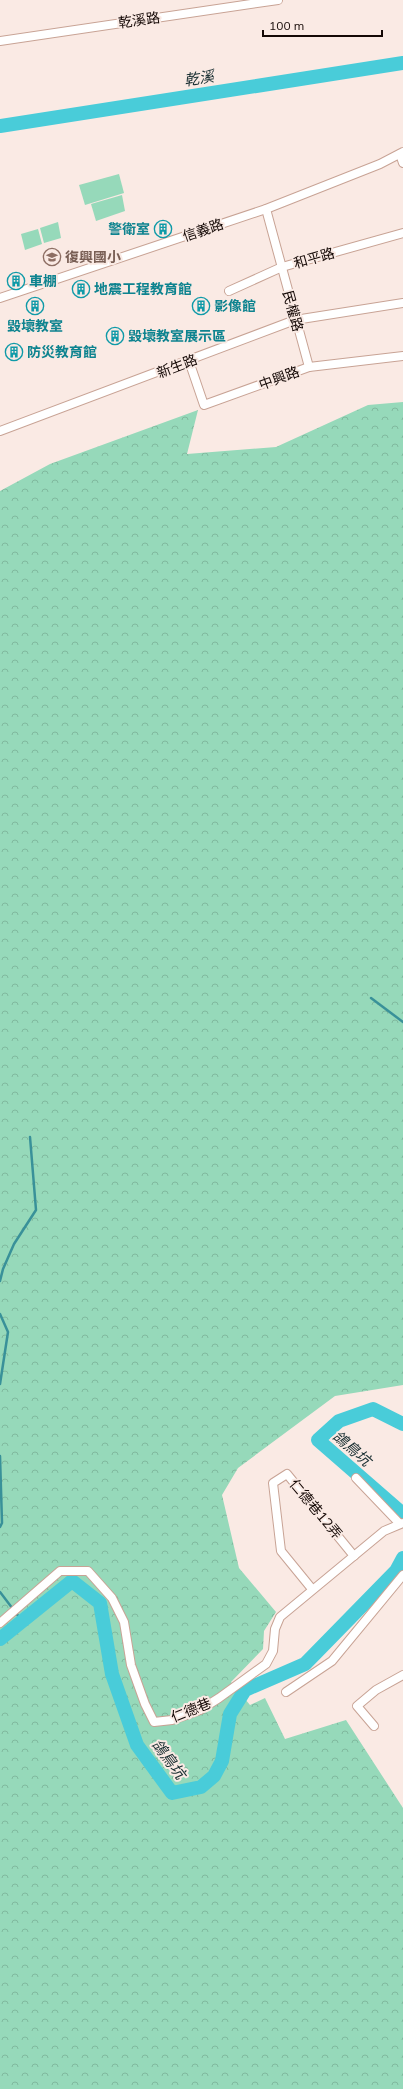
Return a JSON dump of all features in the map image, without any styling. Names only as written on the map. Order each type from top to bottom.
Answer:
[{"type":"street","name":"乾溪路","points":[[0,41],[278,0]]},
{"type":"street","points":[[402,153],[403,163]]},
{"type":"street","name":"信義路","points":[[0,298],[266,209],[380,164],[402,153]]},
{"type":"street","name":"民權路","points":[[266,209],[309,367]]},
{"type":"street","name":"和平路","points":[[229,291],[282,267],[403,233]]},
{"type":"street","name":"新生路","points":[[0,431],[190,361],[295,320],[403,303]]},
{"type":"street","name":"中興路","points":[[190,361],[204,405],[309,367],[403,356]]},
{"type":"street","name":"仁德巷12弄","points":[[312,1589],[281,1551],[273,1483],[287,1474],[354,1556]]},
{"type":"street","name":"仁德巷","points":[[0,1623],[60,1571],[88,1571],[112,1598],[124,1622],[130,1665],[145,1704],[154,1722],[172,1720],[200,1710],[266,1664],[273,1651],[275,1629],[280,1617],[384,1531],[401,1523],[356,1478]]},
{"type":"street","points":[[286,1692],[332,1661],[403,1575]]},
{"type":"street","points":[[374,1726],[357,1706],[376,1690],[403,1675]]},
{"type":"green space","points":[[119,174],[124,193],[85,205],[79,185]]},
{"type":"green space","points":[[122,195],[125,211],[96,221],[91,204]]},
{"type":"green space","points":[[58,222],[61,238],[44,243],[40,228]]},
{"type":"green space","points":[[38,229],[42,244],[25,250],[21,234]]},
{"type":"green space","points":[[403,402],[403,1385],[335,1396],[238,1468],[222,1495],[239,1568],[276,1612],[264,1631],[263,1649],[231,1682],[250,1705],[265,1698],[285,1739],[346,1720],[403,1808],[403,2089],[0,2089],[0,491],[50,464],[198,410],[187,454],[276,447],[368,405]]},
{"type":"waterway","name":"乾溪","points":[[0,126],[403,63]]},
{"type":"waterway","points":[[371,998],[403,1022]]},
{"type":"waterway","points":[[0,1281],[3,1269],[14,1244],[36,1210],[30,1137]]},
{"type":"waterway","points":[[0,1314],[8,1332],[0,1384]]},
{"type":"waterway","name":"鴿鳥坑","points":[[403,1424],[373,1409],[339,1421],[318,1440],[403,1514]]},
{"type":"waterway","points":[[0,1456],[2,1523],[0,1527]]},
{"type":"waterway","name":"鴿鳥坑","points":[[0,1639],[72,1581],[100,1603],[112,1674],[137,1745],[172,1793],[201,1787],[214,1776],[222,1761],[230,1714],[245,1690],[305,1664],[396,1571],[403,1558]]},
{"type":"waterway","points":[[0,1592],[22,1621]]},
{"type":"place","name":"警衛室","points":[[163,229]]},
{"type":"place","name":"復興國小","points":[[52,257]]},
{"type":"place","name":"車棚","points":[[16,281]]},
{"type":"place","name":"地震工程教育館","points":[[81,289]]},
{"type":"place","name":"毀壞教室","points":[[35,306]]},
{"type":"place","name":"影像館","points":[[201,306]]},
{"type":"place","name":"毀壞教室展示區","points":[[115,336]]},
{"type":"place","name":"防災教育館","points":[[14,352]]}]
